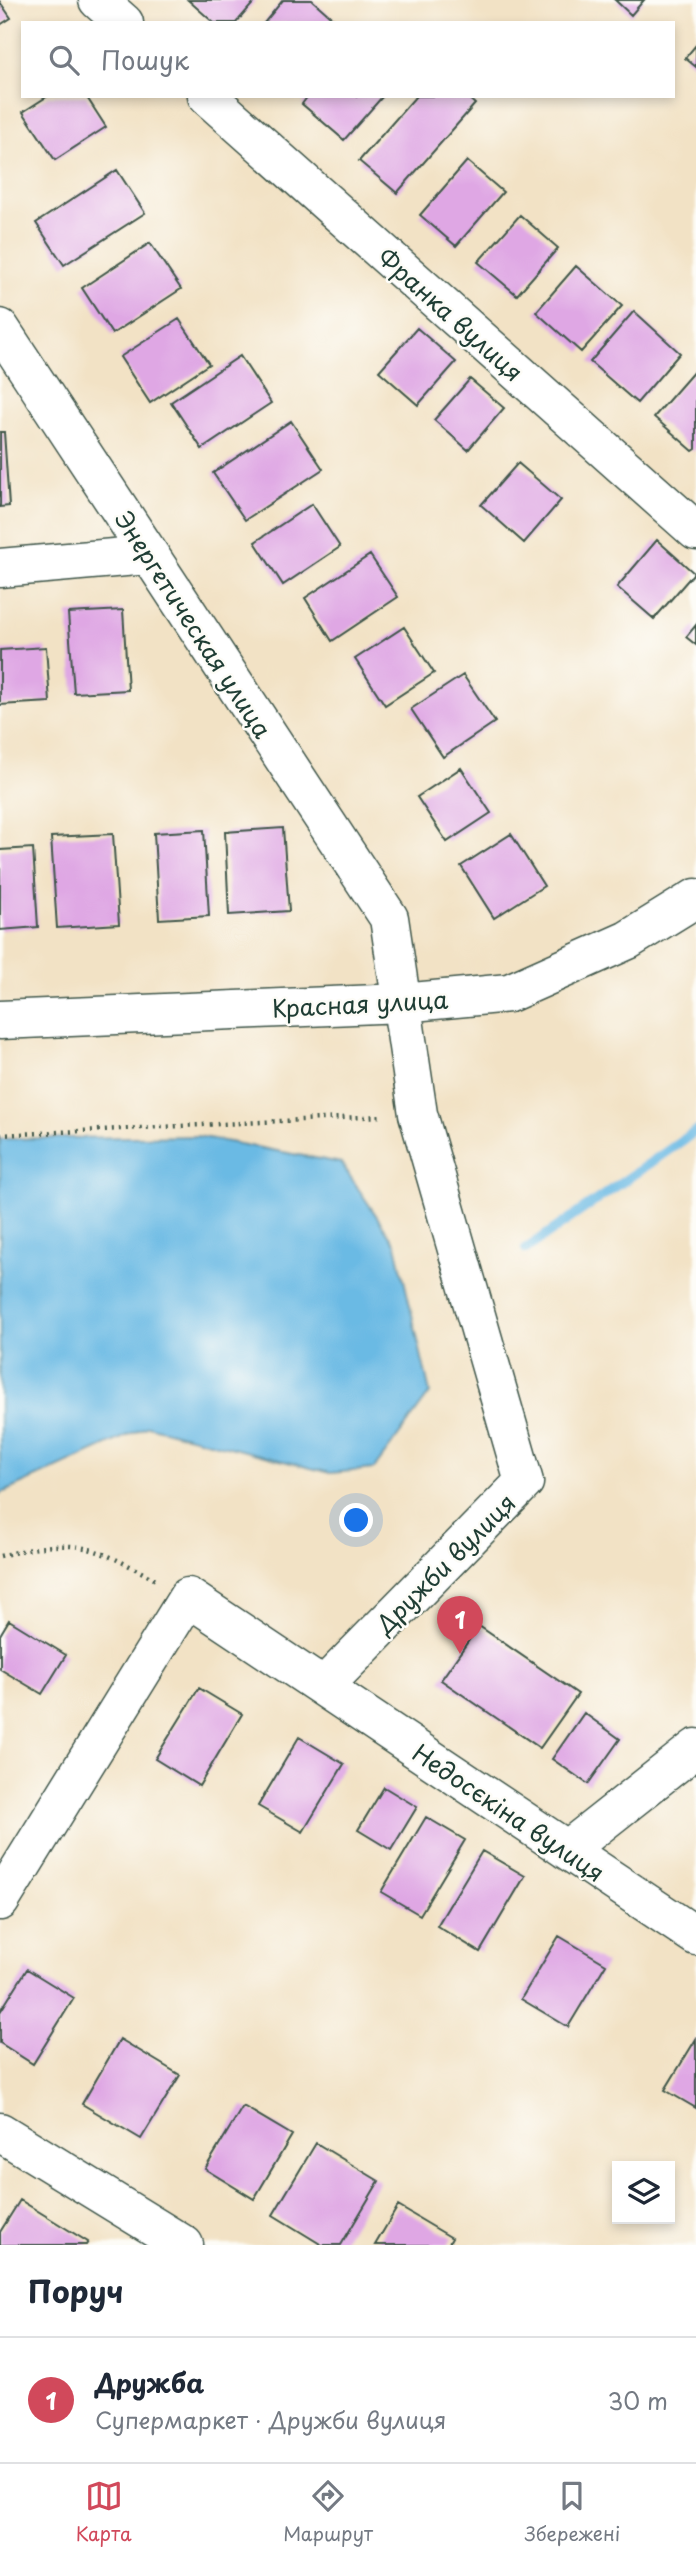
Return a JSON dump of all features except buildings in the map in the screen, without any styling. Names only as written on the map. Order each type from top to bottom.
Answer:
[{"type":"street","points":[[98,0],[122,21]]},
{"type":"street","name":"Франка вулиця","points":[[208,98],[696,531]]},
{"type":"street","name":"Энергетическая улица","points":[[0,328],[389,918]]},
{"type":"street","points":[[0,568],[148,555]]},
{"type":"street","name":"Красная улица","points":[[0,1020],[402,1003],[509,993],[628,940],[696,898]]},
{"type":"street","name":"Дружби вулиця","points":[[323,1687],[524,1482],[418,1114],[389,918]]},
{"type":"street","points":[[0,1901],[188,1597],[323,1687]]},
{"type":"street","name":"Недосєкіна вулиця","points":[[323,1687],[696,1936]]},
{"type":"street","points":[[568,1850],[696,1748]]},
{"type":"street","points":[[0,2132],[184,2245]]},
{"type":"path","points":[[0,1135],[418,1114]]},
{"type":"path","points":[[0,1556],[62,1544],[94,1549],[188,1597]]},
{"type":"water","points":[[197,1136],[341,1163],[396,1245],[430,1393],[374,1469],[330,1473],[148,1426],[0,1494],[0,1139]]},
{"type":"waterway","points":[[526,1249],[696,1131]]},
{"type":"place","name":"Дружба","points":[[460,1654]]}]
